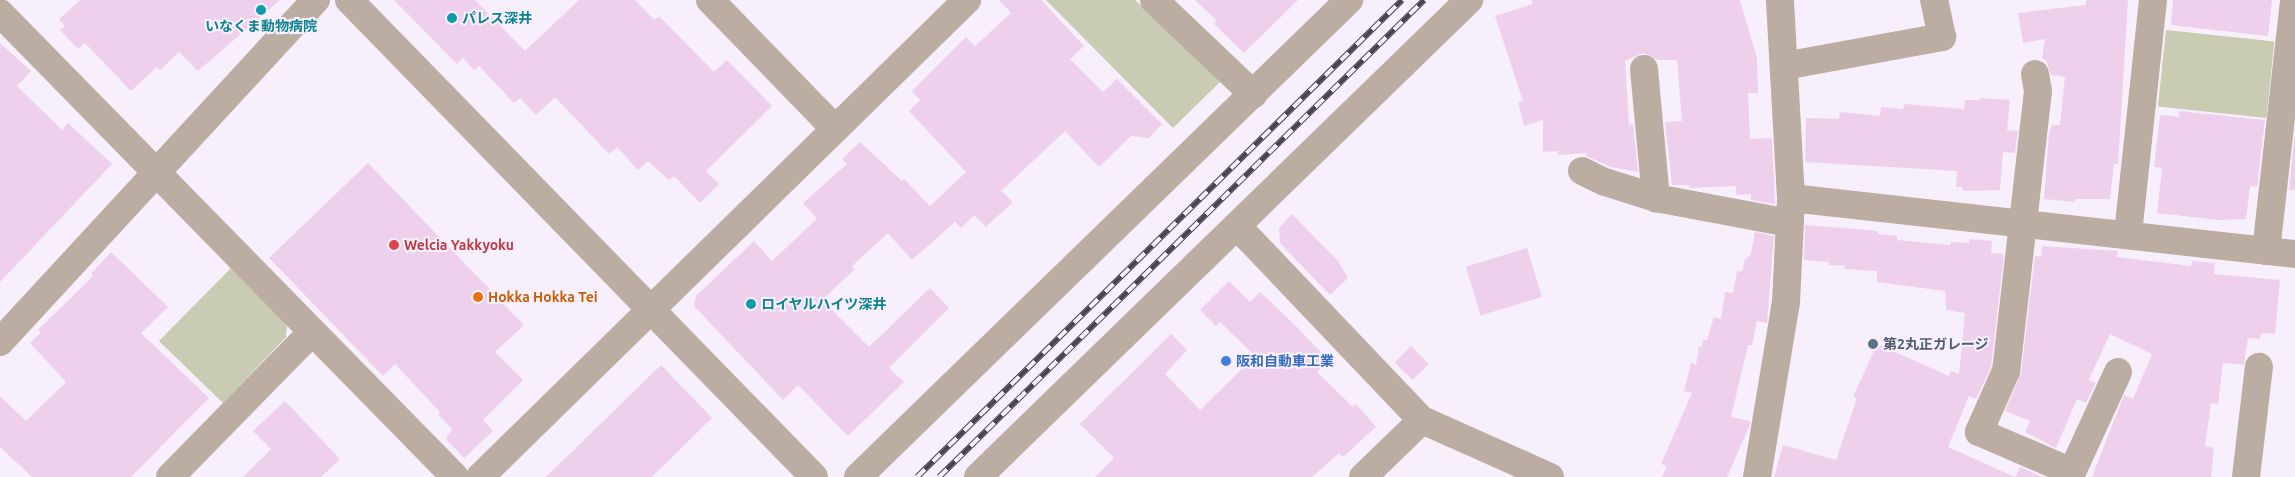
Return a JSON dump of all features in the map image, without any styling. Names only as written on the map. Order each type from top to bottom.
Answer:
[{"type":"street","points":[[0,342],[316,0]]},
{"type":"street","points":[[349,0],[814,477]]},
{"type":"street","points":[[710,0],[834,128]]},
{"type":"street","points":[[480,477],[834,128],[967,0]]},
{"type":"street","points":[[1154,0],[1254,94]]},
{"type":"street","points":[[858,477],[1349,0]]},
{"type":"street","points":[[978,477],[1469,0]]},
{"type":"street","points":[[1758,477],[1786,302],[1791,211],[1780,0]]},
{"type":"street","points":[[1784,66],[1942,37],[1934,0]]},
{"type":"street","points":[[2128,234],[2153,0]]},
{"type":"street","points":[[2266,251],[2294,0]]},
{"type":"street","points":[[0,13],[158,171],[311,333],[455,477]]},
{"type":"street","points":[[1644,69],[1656,198]]},
{"type":"street","points":[[2036,74],[2038,91],[2006,371],[1979,432],[2072,472],[2118,372]]},
{"type":"street","points":[[1582,171],[1605,182],[1656,198],[1791,211],[2023,224],[2128,234],[2295,254]]},
{"type":"street","points":[[1237,226],[1422,420],[1550,477]]},
{"type":"street","points":[[170,477],[311,333]]},
{"type":"street","points":[[2246,477],[2259,367]]},
{"type":"street","points":[[1363,477],[1422,420]]},
{"type":"green space","points":[[1046,0],[1135,0],[1221,81],[1173,128]]},
{"type":"green space","points":[[2166,30],[2274,41],[2266,118],[2158,107]]},
{"type":"green space","points":[[232,267],[287,324],[286,337],[223,403],[159,341]]},
{"type":"building","points":[[80,0],[280,0],[198,71],[179,52],[160,70],[157,67],[131,91],[85,43],[78,49],[60,30],[65,26],[59,19]]},
{"type":"building","points":[[394,0],[475,0],[525,51],[579,0],[635,0],[654,20],[659,16],[714,72],[727,60],[772,106],[706,171],[719,184],[700,203],[674,176],[669,180],[648,161],[638,170],[617,147],[609,154],[555,97],[536,115],[520,98],[514,103],[479,66],[474,70],[463,58],[457,64]]},
{"type":"building","points":[[999,0],[1041,0],[1084,46],[1070,59],[1103,92],[1117,79],[1162,124],[1149,138],[1131,136],[1099,167],[1065,131],[1001,191],[1013,202],[986,227],[974,215],[961,228],[955,222],[912,260],[888,233],[852,266],[855,269],[822,300],[869,347],[930,288],[949,308],[889,368],[904,382],[848,436],[798,385],[783,400],[694,306],[696,296],[754,241],[772,261],[817,219],[803,203],[847,164],[842,159],[860,142],[902,181],[904,179],[930,206],[966,172],[909,111],[920,100],[912,91],[966,37],[975,46],[1011,13]]},
{"type":"building","points":[[1195,0],[1298,0],[1244,53],[1214,24],[1217,21]]},
{"type":"building","points":[[1531,0],[1740,0],[1757,58],[1758,93],[1748,93],[1750,139],[1772,138],[1775,204],[1751,200],[1751,194],[1736,195],[1736,186],[1690,188],[1689,185],[1672,185],[1665,122],[1682,121],[1677,60],[1657,60],[1643,53],[1625,61],[1629,125],[1633,124],[1638,172],[1611,167],[1586,156],[1586,153],[1558,155],[1558,151],[1543,152],[1543,120],[1524,126],[1518,102],[1523,101],[1495,16],[1533,4]]},
{"type":"building","points":[[2086,0],[2128,0],[2118,164],[2114,164],[2110,199],[2075,199],[2075,202],[2044,199],[2049,133],[2052,125],[2060,125],[2065,77],[2051,75],[2046,60],[2042,59],[2045,39],[2023,43],[2018,13],[2086,5]]},
{"type":"building","points":[[2173,0],[2272,0],[2268,36],[2171,25]]},
{"type":"building","points":[[0,43],[31,71],[17,86],[62,130],[68,123],[112,164],[0,282]]},
{"type":"building","points":[[1980,98],[2010,100],[2007,130],[2018,131],[2015,153],[2003,152],[2000,190],[1963,191],[1962,187],[1956,187],[1957,171],[1805,162],[1806,118],[1839,119],[1840,112],[1880,116],[1881,107],[1903,109],[1904,104],[1964,109],[1965,100],[1980,100]]},
{"type":"building","points":[[2179,111],[2265,120],[2257,187],[2250,186],[2246,219],[2219,220],[2157,213],[2162,168],[2154,167],[2160,115],[2179,117]]},
{"type":"building","points":[[2295,132],[2295,190],[2289,190]]},
{"type":"building","points":[[368,163],[524,325],[495,352],[523,380],[483,420],[493,431],[464,458],[446,439],[452,429],[438,414],[440,412],[395,364],[383,376],[269,258]]},
{"type":"building","points":[[1292,214],[1338,261],[1348,278],[1330,295],[1280,243],[1279,228]]},
{"type":"building","points":[[1805,225],[1878,231],[1878,234],[1897,236],[1897,240],[1950,245],[1951,242],[1969,243],[1969,239],[1992,241],[1991,253],[2004,254],[1991,367],[1976,399],[1969,396],[1948,447],[2015,477],[1774,477],[1783,445],[1836,460],[1857,398],[1853,397],[1877,344],[1949,376],[1951,371],[1959,374],[1965,313],[1946,310],[1945,291],[1877,282],[1877,271],[1844,269],[1845,266],[1829,265],[1829,262],[1804,260]]},
{"type":"building","points":[[1755,232],[1774,236],[1767,323],[1757,321],[1752,345],[1748,345],[1731,417],[1750,421],[1749,427],[1727,477],[1662,477],[1667,466],[1661,464],[1692,393],[1684,391],[1691,363],[1696,365],[1699,346],[1702,347],[1703,340],[1707,340],[1714,317],[1721,319],[1725,292],[1733,293],[1737,271],[1742,272],[1745,259],[1751,254]]},
{"type":"building","points":[[2042,246],[2118,251],[2117,257],[2191,266],[2192,261],[2215,263],[2214,274],[2280,280],[2275,334],[2261,333],[2260,339],[2248,338],[2244,365],[2223,363],[2218,404],[2211,403],[2205,446],[2214,448],[2211,477],[2092,477],[2124,395],[2133,399],[2152,354],[2110,334],[2089,380],[2096,383],[2086,403],[2077,399],[2056,448],[2025,432],[2030,421],[2005,411],[2021,373],[2035,256],[2041,257]]},
{"type":"building","points":[[1527,248],[1542,297],[1481,315],[1466,267]]},
{"type":"building","points":[[111,252],[168,307],[141,333],[209,398],[131,477],[32,477],[0,447],[0,396],[26,421],[66,382],[30,343],[41,332],[38,330],[93,276],[91,274]]},
{"type":"building","points":[[1229,281],[1250,302],[1260,292],[1295,325],[1329,361],[1317,372],[1353,407],[1356,404],[1376,427],[1343,457],[1339,453],[1312,477],[1095,477],[1114,458],[1080,424],[1171,334],[1187,350],[1165,374],[1200,410],[1255,356],[1220,322],[1216,326],[1200,310]]},
{"type":"building","points":[[1411,346],[1429,364],[1412,380],[1395,362]]},
{"type":"building","points":[[661,365],[712,418],[652,477],[546,477]]},
{"type":"building","points":[[285,401],[340,459],[321,477],[243,477],[271,449],[253,431]]},
{"type":"building","points":[[2020,467],[2043,477],[2015,477]]},
{"type":"railway","points":[[917,477],[1402,0]]},
{"type":"railway","points":[[939,477],[1424,0]]},
{"type":"place","name":"いなくま動物病院","points":[[261,10]]},
{"type":"place","name":"パレス深井","points":[[452,18]]},
{"type":"place","name":"Welcia Yakkyoku","points":[[394,245]]},
{"type":"place","name":"Hokka Hokka Tei","points":[[478,297]]},
{"type":"place","name":"ロイヤルハイツ深井","points":[[751,304]]},
{"type":"place","name":"第2丸正ガレージ","points":[[1873,344]]},
{"type":"place","name":"阪和自動車工業","points":[[1226,361]]}]
